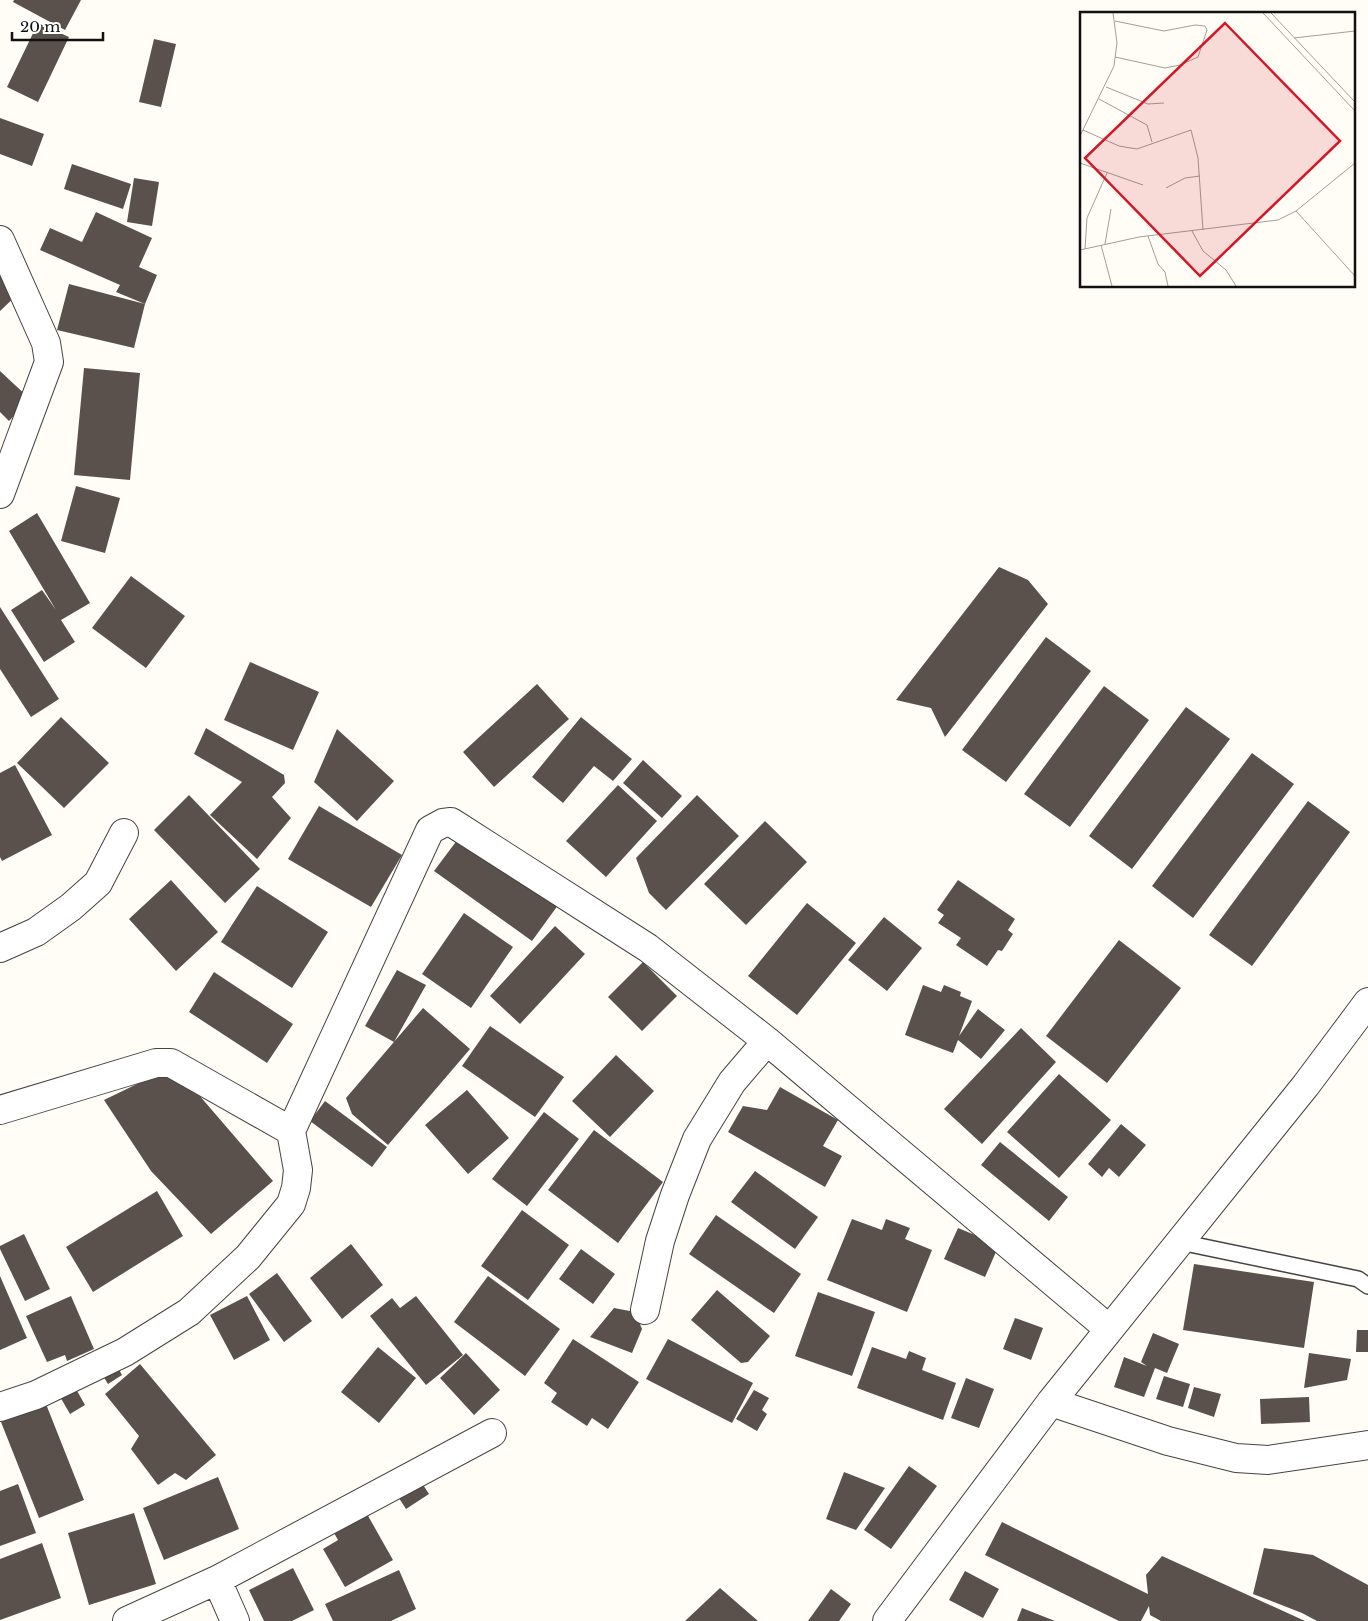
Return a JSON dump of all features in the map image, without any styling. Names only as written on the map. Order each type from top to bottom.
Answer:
[{"type":"street","points":[[0,240],[46,344],[49,362],[0,494]]},
{"type":"street","points":[[0,1407],[36,1394],[125,1352],[189,1312],[248,1257],[291,1204],[296,1188],[298,1170],[291,1131],[430,830],[443,822],[451,822],[648,948],[767,1041],[1109,1329]]},
{"type":"street","points":[[0,948],[36,932],[71,907],[98,883],[124,833]]},
{"type":"street","points":[[887,1621],[1051,1402],[1306,1085],[1368,1002]]},
{"type":"street","points":[[645,1310],[660,1241],[675,1195],[697,1139],[732,1082],[767,1041]]},
{"type":"street","points":[[0,1110],[156,1063],[171,1063],[291,1131]]},
{"type":"street","points":[[1051,1402],[1168,1442],[1236,1458],[1268,1460],[1368,1445]]},
{"type":"street","points":[[127,1621],[217,1580],[492,1433]]},
{"type":"street","points":[[217,1580],[235,1621]]},
{"type":"lane","points":[[1180,1242],[1358,1279],[1368,1286]]},
{"type":"building","points":[[14,0],[81,0],[65,30],[13,2]]},
{"type":"building","points":[[38,23],[69,37],[38,102],[7,87]]},
{"type":"building","points":[[154,39],[176,44],[161,107],[139,102]]},
{"type":"building","points":[[0,118],[44,134],[32,166],[0,154]]},
{"type":"building","points":[[72,164],[131,184],[123,209],[64,189]]},
{"type":"building","points":[[134,178],[159,182],[152,226],[127,222]]},
{"type":"building","points":[[96,212],[152,238],[139,267],[157,275],[145,304],[116,292],[120,285],[40,250],[50,228],[82,242]]},
{"type":"building","points":[[0,274],[19,293],[0,311]]},
{"type":"building","points":[[69,284],[145,304],[134,348],[57,330]]},
{"type":"building","points":[[84,368],[140,373],[130,480],[74,475]]},
{"type":"building","points":[[0,371],[30,399],[9,421],[0,412]]},
{"type":"building","points":[[76,486],[120,498],[105,553],[61,541]]},
{"type":"building","points":[[37,513],[90,603],[61,620],[75,642],[44,662],[11,610],[42,590],[56,610],[9,531]]},
{"type":"building","points":[[999,567],[1028,580],[1048,604],[945,737],[931,708],[896,700]]},
{"type":"building","points":[[131,576],[185,616],[146,668],[92,628]]},
{"type":"building","points":[[0,607],[59,699],[31,717],[0,669]]},
{"type":"building","points":[[1046,637],[1091,671],[1006,782],[962,750]]},
{"type":"building","points":[[250,662],[319,692],[293,750],[224,720]]},
{"type":"building","points":[[537,684],[569,719],[494,787],[463,752]]},
{"type":"building","points":[[1104,686],[1149,720],[1070,827],[1024,794]]},
{"type":"building","points":[[1186,707],[1230,739],[1132,869],[1089,836]]},
{"type":"building","points":[[61,717],[109,763],[64,808],[17,763]]},
{"type":"building","points":[[581,717],[632,759],[613,781],[594,766],[563,803],[532,777]]},
{"type":"building","points":[[206,728],[284,775],[285,783],[272,797],[291,818],[257,859],[210,815],[242,782],[194,754]]},
{"type":"building","points":[[337,729],[394,781],[357,821],[314,782]]},
{"type":"building","points":[[1252,753],[1294,784],[1193,918],[1152,886]]},
{"type":"building","points":[[643,760],[682,796],[662,818],[623,783]]},
{"type":"building","points":[[15,765],[52,835],[2,861],[0,857],[0,773]]},
{"type":"building","points":[[618,785],[657,821],[606,877],[566,841]]},
{"type":"building","points":[[189,795],[260,869],[225,903],[154,830]]},
{"type":"building","points":[[697,795],[739,836],[666,910],[649,893],[636,858]]},
{"type":"building","points":[[1308,801],[1350,832],[1252,966],[1209,935]]},
{"type":"building","points":[[319,806],[402,855],[371,907],[288,859]]},
{"type":"building","points":[[765,821],[807,862],[746,925],[704,884]]},
{"type":"building","points":[[464,831],[561,901],[532,941],[434,871]]},
{"type":"building","points":[[171,880],[218,932],[176,971],[129,919]]},
{"type":"building","points":[[958,880],[1015,919],[1008,930],[1013,934],[1002,951],[998,950],[987,966],[956,945],[961,938],[938,923],[944,915],[937,910]]},
{"type":"building","points":[[257,886],[328,932],[292,988],[221,942]]},
{"type":"building","points":[[807,903],[856,943],[797,1015],[748,976]]},
{"type":"building","points":[[464,913],[513,947],[471,1008],[422,974]]},
{"type":"building","points":[[884,917],[922,948],[887,991],[848,960]]},
{"type":"building","points":[[555,926],[585,954],[520,1024],[490,996]]},
{"type":"building","points":[[1119,940],[1181,988],[1107,1083],[1046,1036]]},
{"type":"building","points":[[643,962],[677,996],[642,1031],[608,997]]},
{"type":"building","points":[[397,970],[426,985],[394,1042],[365,1026]]},
{"type":"building","points":[[214,972],[293,1024],[267,1063],[189,1012]]},
{"type":"building","points":[[923,985],[941,992],[944,985],[961,992],[960,996],[972,1001],[959,1036],[978,1009],[1005,1030],[981,1059],[958,1040],[953,1053],[905,1035]]},
{"type":"building","points":[[423,1008],[470,1049],[388,1145],[352,1114],[346,1098]]},
{"type":"building","points":[[490,1026],[564,1077],[535,1117],[462,1066]]},
{"type":"building","points":[[1021,1028],[1056,1062],[982,1144],[944,1109]]},
{"type":"building","points":[[616,1055],[654,1091],[610,1137],[572,1101]]},
{"type":"building","points":[[174,1066],[273,1181],[211,1234],[151,1171],[104,1100]]},
{"type":"building","points":[[1059,1074],[1111,1120],[1059,1178],[1007,1132]]},
{"type":"building","points":[[780,1087],[838,1120],[823,1146],[842,1156],[825,1187],[728,1132],[743,1106],[767,1110]]},
{"type":"building","points":[[467,1090],[509,1138],[468,1174],[425,1125]]},
{"type":"building","points":[[325,1101],[387,1147],[372,1167],[310,1121]]},
{"type":"building","points":[[544,1112],[579,1139],[527,1206],[492,1179]]},
{"type":"building","points":[[1121,1124],[1146,1145],[1119,1177],[1109,1168],[1102,1177],[1088,1164]]},
{"type":"building","points":[[594,1130],[663,1182],[618,1243],[548,1190]]},
{"type":"building","points":[[1000,1142],[1068,1197],[1049,1221],[981,1165]]},
{"type":"building","points":[[755,1171],[818,1217],[795,1249],[731,1202]]},
{"type":"building","points":[[157,1191],[183,1236],[93,1292],[66,1247]]},
{"type":"building","points":[[522,1210],[569,1245],[528,1300],[481,1266]]},
{"type":"building","points":[[716,1215],[801,1274],[774,1313],[689,1254]]},
{"type":"building","points":[[852,1219],[882,1230],[886,1219],[910,1228],[905,1239],[932,1250],[907,1312],[827,1280]]},
{"type":"building","points":[[958,1228],[999,1245],[985,1277],[944,1259]]},
{"type":"building","points":[[24,1234],[50,1289],[25,1301],[0,1249],[0,1246]]},
{"type":"building","points":[[351,1244],[383,1285],[342,1319],[310,1278]]},
{"type":"building","points":[[581,1249],[615,1274],[593,1304],[559,1279]]},
{"type":"building","points":[[1194,1264],[1314,1282],[1304,1348],[1183,1330]]},
{"type":"building","points":[[277,1273],[312,1321],[284,1342],[249,1294]]},
{"type":"building","points":[[0,1276],[27,1338],[0,1350]]},
{"type":"building","points":[[488,1276],[560,1329],[525,1376],[454,1322]]},
{"type":"building","points":[[717,1290],[770,1336],[748,1362],[741,1363],[691,1320]]},
{"type":"building","points":[[818,1292],[875,1312],[852,1376],[795,1356]]},
{"type":"building","points":[[71,1296],[94,1349],[67,1361],[65,1355],[47,1362],[26,1316]]},
{"type":"building","points":[[247,1296],[270,1340],[234,1360],[210,1315]]},
{"type":"building","points":[[416,1296],[463,1355],[426,1385],[370,1316],[392,1298],[400,1308]]},
{"type":"building","points":[[614,1308],[635,1312],[642,1329],[632,1353],[590,1337]]},
{"type":"building","points":[[1015,1318],[1043,1328],[1031,1360],[1003,1349]]},
{"type":"building","points":[[1357,1330],[1368,1330],[1368,1352],[1356,1352]]},
{"type":"building","points":[[1153,1333],[1179,1344],[1167,1373],[1155,1368],[1144,1397],[1114,1387],[1124,1357],[1147,1366],[1141,1362]]},
{"type":"building","points":[[573,1339],[639,1382],[608,1429],[592,1418],[587,1426],[551,1402],[557,1393],[544,1383]]},
{"type":"building","points":[[668,1339],[753,1383],[732,1423],[646,1379]]},
{"type":"building","points":[[378,1347],[416,1378],[379,1423],[341,1392]]},
{"type":"building","points":[[872,1347],[906,1359],[909,1351],[926,1358],[922,1370],[956,1383],[943,1420],[857,1388]]},
{"type":"building","points":[[466,1353],[500,1390],[474,1415],[440,1378]]},
{"type":"building","points":[[1309,1353],[1351,1359],[1347,1380],[1304,1388]]},
{"type":"building","points":[[115,1362],[122,1375],[108,1384],[100,1371]]},
{"type":"building","points":[[140,1364],[216,1455],[186,1480],[175,1473],[158,1485],[131,1449],[139,1436],[105,1394]]},
{"type":"building","points":[[1164,1376],[1190,1384],[1183,1407],[1156,1399]]},
{"type":"building","points":[[966,1378],[994,1389],[979,1428],[951,1418]]},
{"type":"building","points":[[71,1380],[85,1405],[70,1414],[55,1388]]},
{"type":"building","points":[[1194,1387],[1221,1394],[1214,1417],[1188,1408]]},
{"type":"building","points":[[754,1390],[769,1398],[762,1410],[767,1414],[757,1431],[736,1419]]},
{"type":"building","points":[[1309,1397],[1310,1422],[1261,1424],[1260,1399]]},
{"type":"building","points":[[46,1404],[84,1500],[39,1518],[1,1422]]},
{"type":"building","points":[[909,1466],[937,1486],[891,1549],[864,1530]]},
{"type":"building","points":[[844,1472],[885,1488],[856,1530],[826,1519]]},
{"type":"building","points":[[218,1477],[239,1529],[164,1560],[143,1508]]},
{"type":"building","points":[[420,1480],[429,1494],[406,1509],[397,1495]]},
{"type":"building","points":[[18,1484],[36,1533],[0,1546],[0,1491]]},
{"type":"building","points":[[134,1513],[156,1584],[89,1605],[68,1533]]},
{"type":"building","points":[[367,1514],[393,1560],[345,1587],[323,1549],[338,1540],[334,1533]]},
{"type":"building","points":[[1002,1522],[1148,1594],[1146,1575],[1162,1556],[1305,1621],[1161,1621],[1150,1615],[1149,1606],[1141,1621],[1119,1621],[985,1555]]},
{"type":"building","points":[[42,1543],[61,1598],[0,1620],[0,1559]]},
{"type":"building","points":[[1264,1548],[1313,1555],[1368,1585],[1368,1621],[1317,1621],[1302,1613],[1253,1594]]},
{"type":"building","points":[[293,1568],[314,1610],[292,1621],[264,1621],[249,1590]]},
{"type":"building","points":[[399,1570],[416,1609],[391,1621],[333,1621],[325,1604]]},
{"type":"building","points":[[965,1571],[999,1589],[983,1618],[949,1600]]},
{"type":"building","points":[[720,1588],[758,1621],[685,1621]]},
{"type":"building","points":[[831,1589],[851,1604],[839,1621],[808,1621]]},
{"type":"building","points":[[1022,1608],[1055,1621],[1017,1621]]}]
